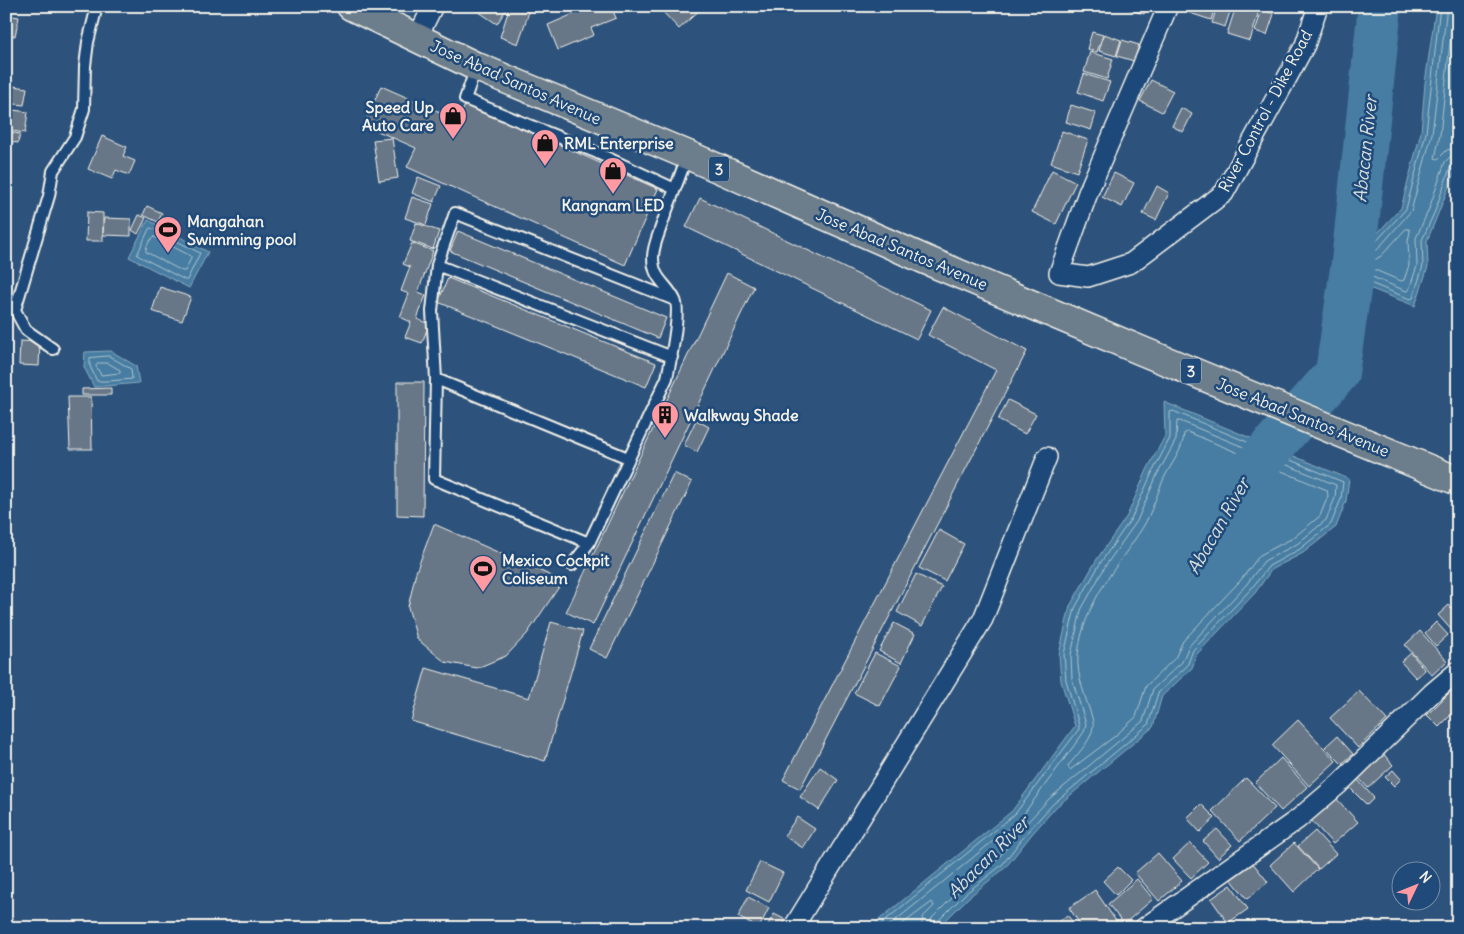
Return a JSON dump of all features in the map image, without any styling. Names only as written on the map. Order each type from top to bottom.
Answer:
[{"type":"highway","name":"Jose Abad Santos Avenue","points":[[350,6],[477,67],[688,155],[926,260],[1458,481]]},
{"type":"street","points":[[417,38],[432,6]]},
{"type":"street","name":"River Control - Dike Road","points":[[1168,6],[1089,190],[1058,273],[1088,277],[1131,263],[1224,193],[1305,45],[1318,6]]},
{"type":"street","points":[[793,928],[982,619],[1047,457]]},
{"type":"street","points":[[1144,928],[1298,819],[1339,784],[1432,693],[1458,671]]},
{"type":"lane","points":[[54,349],[26,330],[15,310],[49,196],[53,171],[74,137],[84,109],[85,66],[88,42],[97,6]]},
{"type":"lane","points":[[477,67],[465,99],[593,151],[675,189]]},
{"type":"lane","points":[[572,565],[588,542],[667,378],[672,357],[678,309],[675,300],[656,275],[653,256],[656,241],[688,155]]},
{"type":"lane","points":[[588,542],[434,478],[436,379],[432,311],[437,265],[455,213],[675,300]]},
{"type":"lane","points":[[437,265],[672,357]]},
{"type":"lane","points":[[436,379],[628,458]]},
{"type":"water","points":[[1436,6],[1458,6],[1458,156],[1454,174],[1427,241],[1428,267],[1415,306],[1336,275],[1347,253],[1368,243],[1401,208],[1421,132],[1425,83]]},
{"type":"water","name":"Mangahan Swimming pool","points":[[148,220],[208,252],[189,288],[129,257]]},
{"type":"water","points":[[111,351],[136,366],[139,383],[94,387],[84,367],[85,352]]},
{"type":"water","points":[[1164,402],[1349,479],[1346,501],[1336,527],[1303,553],[1272,569],[1255,593],[1197,654],[1192,668],[1162,696],[1153,727],[1056,807],[1005,868],[969,897],[938,928],[869,928],[1012,811],[1075,726],[1061,681],[1059,654],[1070,606],[1097,559],[1127,516],[1147,470],[1165,436]]},
{"type":"building","points":[[40,6],[58,6],[57,12],[40,8]]},
{"type":"building","points":[[470,6],[508,6],[497,24]]},
{"type":"building","points":[[510,6],[531,6],[518,44],[500,37]]},
{"type":"building","points":[[536,6],[558,6],[558,10],[536,10]]},
{"type":"building","points":[[592,6],[611,6],[616,18],[591,28],[594,35],[558,50],[548,25]]},
{"type":"building","points":[[669,6],[704,6],[679,29],[663,12]]},
{"type":"building","points":[[1125,6],[1147,6],[1144,14],[1125,8]]},
{"type":"building","points":[[1189,6],[1215,6],[1211,20],[1187,12]]},
{"type":"building","points":[[1217,6],[1232,6],[1225,27],[1212,23]]},
{"type":"building","points":[[1236,6],[1260,7],[1250,41],[1227,34]]},
{"type":"building","points":[[1262,10],[1274,14],[1267,35],[1255,31]]},
{"type":"building","points":[[6,15],[19,17],[15,36],[6,35]]},
{"type":"building","points":[[1092,32],[1103,35],[1097,52],[1087,49]]},
{"type":"building","points":[[1104,34],[1121,40],[1116,56],[1099,51]]},
{"type":"building","points":[[1122,40],[1139,45],[1134,61],[1117,56]]},
{"type":"building","points":[[1090,52],[1113,59],[1107,79],[1084,72]]},
{"type":"building","points":[[1084,74],[1110,82],[1103,101],[1078,92]]},
{"type":"building","points":[[1151,80],[1173,91],[1162,112],[1140,101]]},
{"type":"building","points":[[7,85],[27,88],[24,105],[6,103]]},
{"type":"building","points":[[381,86],[458,120],[466,103],[658,189],[625,265],[407,167],[416,148],[364,125]]},
{"type":"building","points":[[1071,105],[1096,113],[1091,130],[1066,122]]},
{"type":"building","points":[[1181,108],[1192,114],[1183,132],[1172,126]]},
{"type":"building","points":[[6,109],[28,112],[25,133],[6,130]]},
{"type":"building","points":[[1062,131],[1088,140],[1077,172],[1051,163]]},
{"type":"building","points":[[7,132],[20,134],[18,143],[6,141]]},
{"type":"building","points":[[102,136],[127,147],[123,156],[135,161],[129,175],[116,170],[112,179],[88,169]]},
{"type":"building","points":[[392,138],[398,178],[379,181],[373,140]]},
{"type":"building","points":[[1052,170],[1076,182],[1056,224],[1032,212]]},
{"type":"building","points":[[1114,173],[1134,183],[1122,207],[1102,197]]},
{"type":"building","points":[[418,177],[441,186],[434,202],[412,193]]},
{"type":"building","points":[[1157,186],[1169,193],[1156,220],[1143,214]]},
{"type":"building","points":[[412,197],[433,204],[426,225],[405,218]]},
{"type":"building","points":[[700,198],[931,310],[917,339],[686,227]]},
{"type":"building","points":[[147,206],[162,213],[158,222],[143,215]]},
{"type":"building","points":[[87,212],[103,213],[103,241],[86,241]]},
{"type":"building","points":[[139,215],[146,218],[138,234],[132,230]]},
{"type":"building","points":[[104,218],[131,219],[131,236],[103,235]]},
{"type":"building","points":[[416,223],[439,231],[433,249],[410,241]]},
{"type":"building","points":[[458,231],[666,318],[658,338],[450,251]]},
{"type":"building","points":[[412,243],[433,251],[418,292],[426,295],[417,319],[429,324],[422,343],[405,337],[411,322],[400,317],[409,294],[401,291],[410,267],[403,264]]},
{"type":"building","name":"Walkway Shade","points":[[727,273],[754,287],[593,625],[566,612]]},
{"type":"building","points":[[448,278],[656,363],[646,387],[438,302]]},
{"type":"building","points":[[160,287],[191,297],[182,321],[152,311]]},
{"type":"building","points":[[943,307],[1027,351],[800,789],[783,780],[996,370],[928,335]]},
{"type":"building","points":[[20,341],[40,342],[39,366],[19,365]]},
{"type":"building","points":[[397,382],[424,382],[423,516],[397,515]]},
{"type":"building","points":[[111,388],[111,395],[82,395],[82,389]]},
{"type":"building","points":[[68,397],[91,397],[92,449],[70,449]]},
{"type":"building","points":[[1008,400],[1036,414],[1025,434],[998,420]]},
{"type":"building","points":[[696,420],[709,427],[697,452],[684,445]]},
{"type":"building","points":[[674,473],[692,482],[607,658],[589,649]]},
{"type":"building","name":"Mexico Cockpit Coliseum","points":[[434,524],[563,581],[527,634],[506,656],[477,668],[445,662],[417,639],[408,607],[416,572]]},
{"type":"building","points":[[939,530],[964,544],[945,581],[919,568]]},
{"type":"building","points":[[916,574],[942,587],[922,626],[897,612]]},
{"type":"building","points":[[1449,605],[1458,614],[1458,633],[1456,635],[1438,615]]},
{"type":"building","points":[[551,622],[583,631],[545,761],[411,721],[426,668],[529,698]]},
{"type":"building","points":[[1436,622],[1448,635],[1436,646],[1425,633]]},
{"type":"building","points":[[894,623],[915,634],[901,663],[879,651]]},
{"type":"building","points":[[1420,631],[1447,661],[1432,675],[1405,645]]},
{"type":"building","points":[[875,653],[901,666],[880,706],[854,693]]},
{"type":"building","points":[[1411,653],[1425,670],[1416,678],[1401,662]]},
{"type":"building","points":[[1452,690],[1458,697],[1458,708],[1439,727],[1427,715]]},
{"type":"building","points":[[1359,691],[1387,720],[1358,748],[1330,718]]},
{"type":"building","points":[[1298,720],[1336,761],[1309,786],[1272,745]]},
{"type":"building","points":[[1337,736],[1353,754],[1342,764],[1325,747]]},
{"type":"building","points":[[1380,750],[1393,765],[1368,788],[1354,773]]},
{"type":"building","points":[[1281,758],[1307,787],[1281,811],[1255,783]]},
{"type":"building","points":[[820,767],[838,780],[819,810],[800,797]]},
{"type":"building","points":[[1393,770],[1401,779],[1394,786],[1385,777]]},
{"type":"building","points":[[1246,778],[1275,808],[1240,841],[1212,811]]},
{"type":"building","points":[[1357,779],[1374,798],[1367,805],[1349,787]]},
{"type":"building","points":[[1333,795],[1358,822],[1333,844],[1308,817]]},
{"type":"building","points":[[1201,804],[1215,818],[1200,832],[1187,818]]},
{"type":"building","points":[[797,817],[815,829],[803,848],[784,836]]},
{"type":"building","points":[[1217,829],[1232,845],[1218,858],[1203,841]]},
{"type":"building","points":[[1315,831],[1336,854],[1319,869],[1298,846]]},
{"type":"building","points":[[1190,843],[1208,862],[1191,878],[1173,859]]},
{"type":"building","points":[[1294,843],[1318,869],[1294,892],[1270,865]]},
{"type":"building","points":[[1158,853],[1182,881],[1159,901],[1135,873]]},
{"type":"building","points":[[760,862],[783,873],[769,902],[746,890]]},
{"type":"building","points":[[1252,862],[1268,882],[1247,899],[1231,879]]},
{"type":"building","points":[[1118,867],[1131,880],[1116,895],[1103,881]]},
{"type":"building","points":[[1137,879],[1153,899],[1124,924],[1108,904]]},
{"type":"building","points":[[1231,885],[1248,909],[1228,923],[1211,899]]},
{"type":"building","points":[[1095,890],[1118,924],[1113,928],[1083,928],[1069,908]]},
{"type":"building","points":[[748,897],[769,908],[759,928],[738,917]]},
{"type":"building","points":[[774,914],[786,920],[782,928],[766,928]]},
{"type":"building","points":[[1067,915],[1078,928],[1052,928]]},
{"type":"waterway","name":"Abacan River","points":[[1235,493],[1242,481],[1337,373],[1353,262],[1380,6]]},
{"type":"place","name":"Speed Up Auto Care","points":[[453,140]]},
{"type":"place","name":"RML Enterprise","points":[[545,167]]},
{"type":"place","name":"Kangnam LED","points":[[613,195]]},
{"type":"place","name":"Mangahan Swimming pool","points":[[168,254]]},
{"type":"place","name":"Walkway Shade","points":[[665,439]]},
{"type":"place","name":"Mexico Cockpit Coliseum","points":[[483,593]]}]
